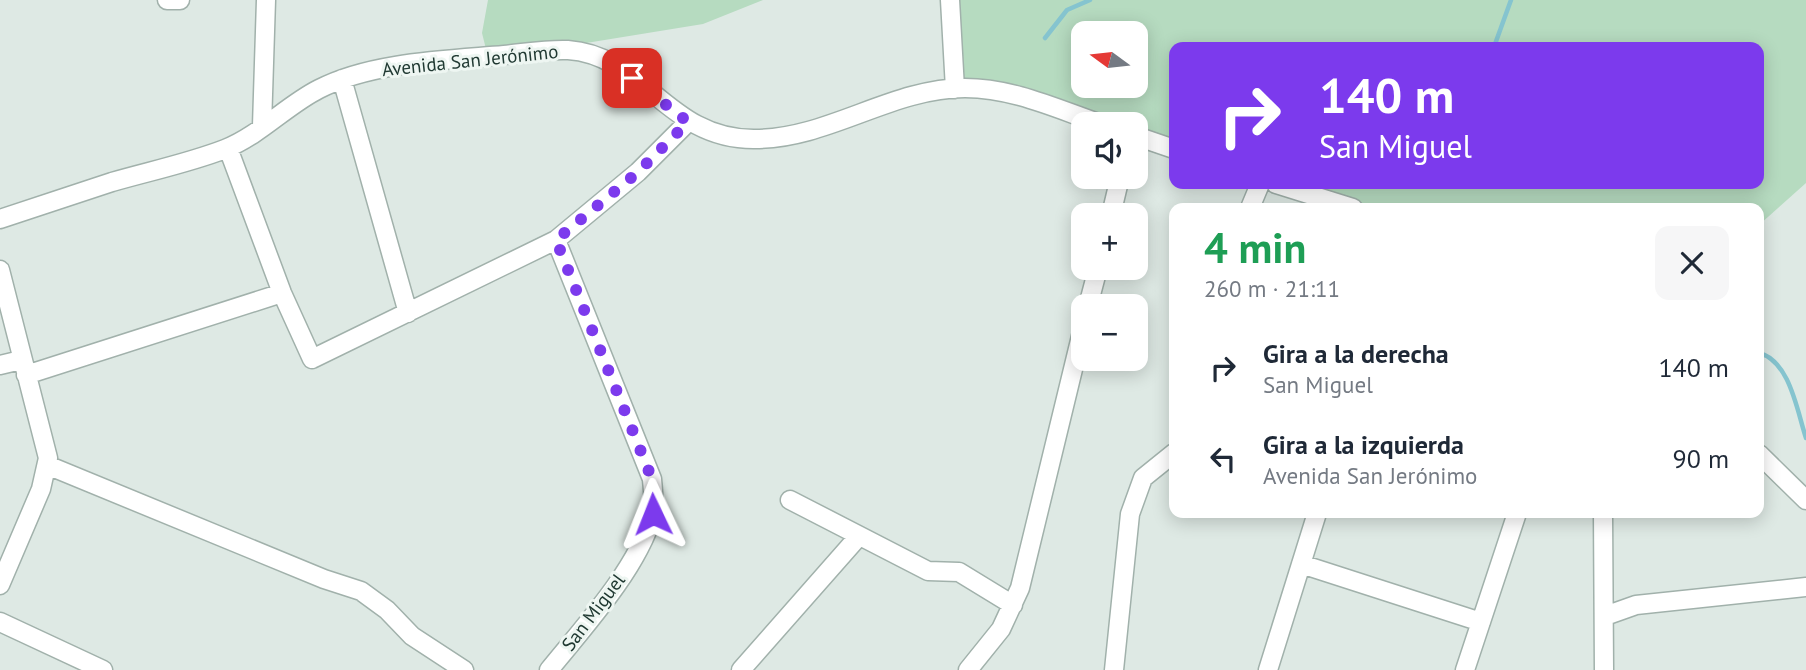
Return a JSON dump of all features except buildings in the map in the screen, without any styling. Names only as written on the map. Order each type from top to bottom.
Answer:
[{"type":"street","points":[[167,0],[180,0]]},
{"type":"street","points":[[262,126],[266,0]]},
{"type":"street","points":[[950,0],[955,89]]},
{"type":"street","name":"Avenida San Jerónimo","points":[[0,219],[228,148],[317,89],[342,79],[373,71],[551,50],[582,51],[598,56],[617,66],[688,122],[717,135],[774,139],[799,134],[919,95],[955,89],[1011,93],[1071,114]]},
{"type":"street","points":[[342,79],[408,313]]},
{"type":"street","points":[[228,148],[282,293],[312,359],[556,240],[638,172],[688,122]]},
{"type":"street","points":[[1148,140],[1169,147]]},
{"type":"street","points":[[1292,189],[1337,203]]},
{"type":"street","name":"San Miguel","points":[[549,670],[593,616],[635,555],[653,514],[654,496],[652,479],[556,240]]},
{"type":"street","points":[[0,270],[48,458],[41,489],[0,585]]},
{"type":"street","points":[[0,365],[24,367],[282,293]]},
{"type":"street","points":[[968,670],[1001,629],[1013,606],[1027,562],[1073,371]]},
{"type":"street","points":[[1114,670],[1130,514],[1143,478],[1169,457]]},
{"type":"street","points":[[1764,459],[1806,500]]},
{"type":"street","points":[[47,466],[324,579],[361,591],[387,610],[412,636],[464,670]]},
{"type":"street","points":[[790,500],[928,571],[959,572],[1013,606]]},
{"type":"street","points":[[1268,670],[1315,518]]},
{"type":"street","points":[[1465,670],[1515,518]]},
{"type":"street","points":[[1603,518],[1604,670]]},
{"type":"street","points":[[741,670],[859,536]]},
{"type":"street","points":[[1301,564],[1481,622]]},
{"type":"street","points":[[1605,616],[1636,605],[1806,587]]},
{"type":"street","points":[[0,622],[103,670]]},
{"type":"green space","points":[[488,0],[763,0],[703,24],[580,44],[486,49],[482,33]]},
{"type":"green space","points":[[955,0],[1806,0],[1806,183],[1764,221],[1764,203],[1358,203],[1312,189],[1764,189],[1764,42],[1169,42],[1169,140],[1148,133],[1148,112],[1089,112],[1035,93],[968,82],[960,75]]},
{"type":"waterway","points":[[1045,38],[1067,10],[1090,0]]},
{"type":"waterway","points":[[1496,42],[1511,0]]},
{"type":"waterway","points":[[1764,355],[1770,358],[1785,376],[1806,438]]},
{"type":"route","points":[[632,78],[688,122],[638,172],[556,240],[652,479],[653,514]]}]
